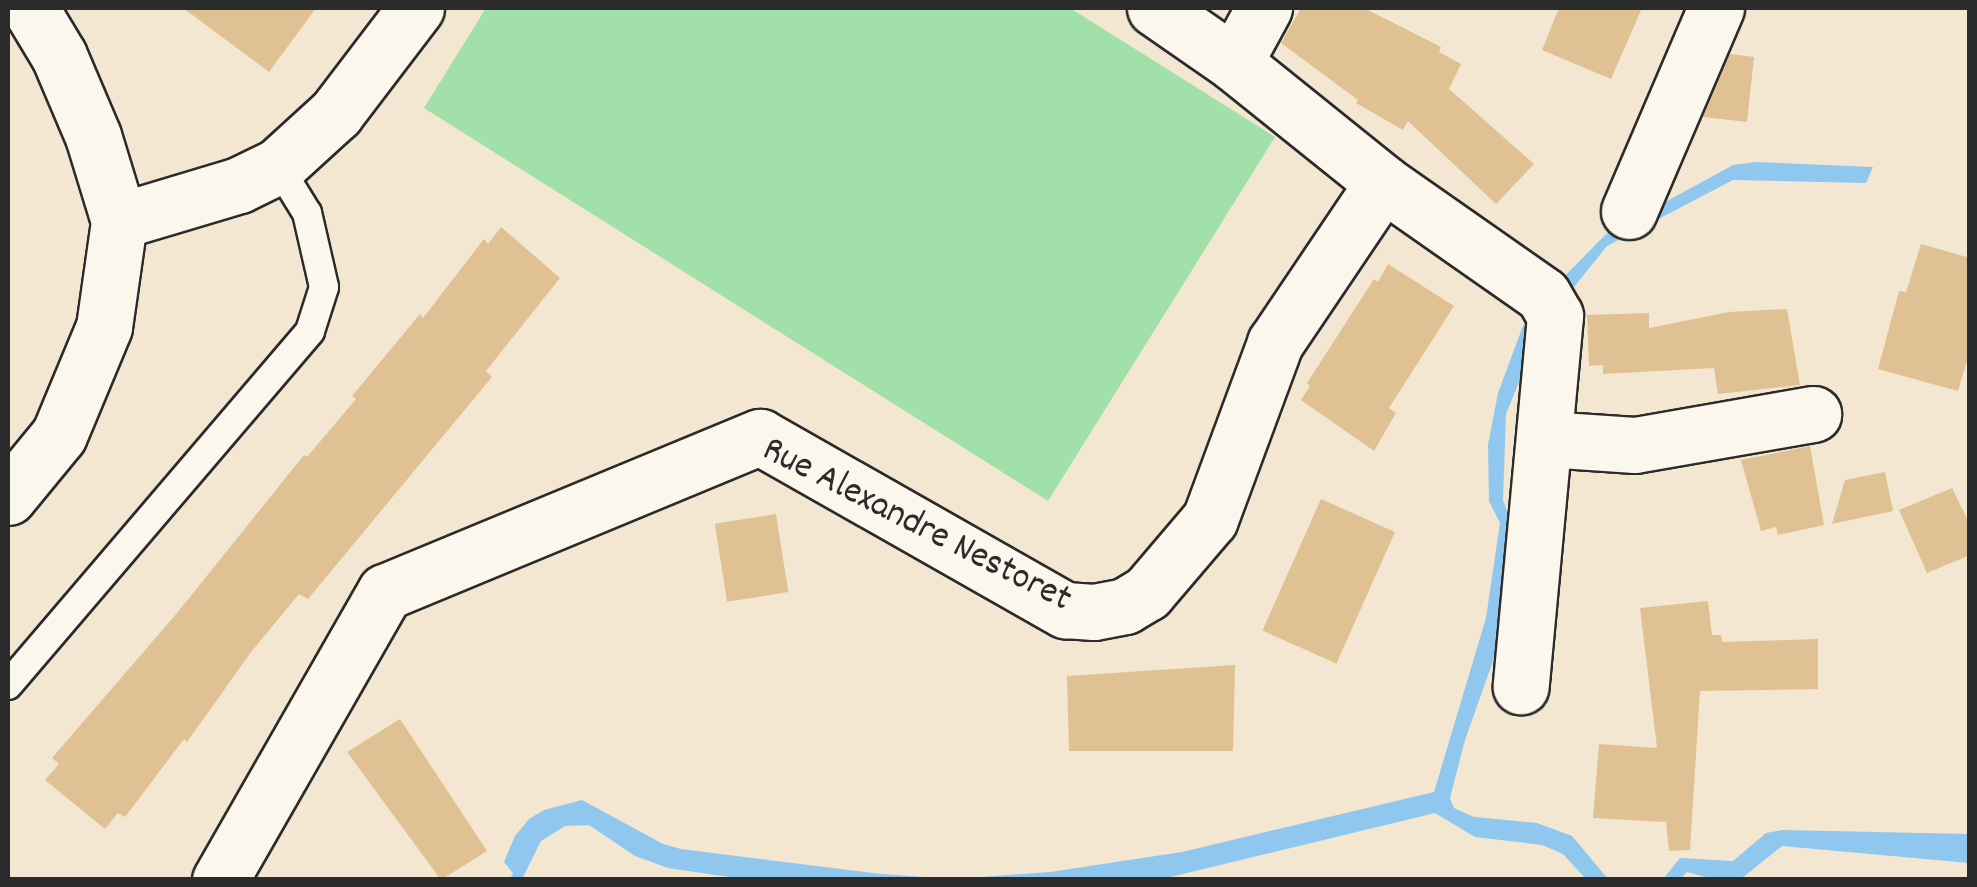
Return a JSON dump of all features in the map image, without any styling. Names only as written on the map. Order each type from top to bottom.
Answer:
[{"type":"street","points":[[8,496],[59,435],[104,327],[119,221],[93,136],[59,56],[30,8]]},
{"type":"street","points":[[119,221],[239,184],[278,166],[336,114],[416,8]]},
{"type":"street","points":[[1155,8],[1234,63],[1383,183],[1543,294],[1555,316],[1522,686]]},
{"type":"street","points":[[1234,63],[1264,8]]},
{"type":"street","points":[[1629,211],[1716,8]]},
{"type":"street","name":"Rue Alexandre Nestoret","points":[[220,880],[385,592],[760,438],[1065,610],[1094,612],[1125,606],[1147,593],[1210,519],[1275,342],[1383,183]]},
{"type":"street","points":[[1546,439],[1635,445],[1814,414]]},
{"type":"lane","points":[[8,686],[310,331],[324,287],[308,213],[278,166]]},
{"type":"green space","points":[[486,8],[1070,8],[1275,137],[1048,501],[424,108]]},
{"type":"water","points":[[1757,162],[1873,167],[1866,183],[1733,180],[1607,246],[1541,328],[1506,414],[1503,500],[1513,527],[1508,619],[1465,740],[1450,798],[1454,808],[1474,817],[1537,823],[1572,836],[1608,879],[1586,879],[1563,854],[1542,845],[1475,837],[1435,813],[1162,879],[954,879],[1050,872],[1182,852],[1434,792],[1486,618],[1500,523],[1489,501],[1488,445],[1498,393],[1527,315],[1605,235],[1733,165]]},
{"type":"water","points":[[582,800],[663,844],[681,849],[881,874],[954,879],[742,879],[668,868],[635,856],[589,825],[565,826],[541,841],[522,879],[510,879],[513,873],[504,862],[515,836],[529,819],[544,810]]},
{"type":"water","points":[[1782,830],[1969,834],[1969,863],[1782,846],[1741,879],[1712,879],[1687,872],[1680,879],[1663,879],[1680,858],[1733,861],[1766,833]]},
{"type":"building","points":[[183,8],[316,8],[269,72]]},
{"type":"building","points":[[1301,8],[1364,8],[1441,47],[1439,52],[1461,64],[1449,89],[1534,164],[1496,204],[1408,121],[1403,130],[1356,103],[1358,100],[1281,43]]},
{"type":"building","points":[[1559,8],[1642,8],[1611,79],[1542,50]]},
{"type":"building","points":[[1730,54],[1754,57],[1747,122],[1703,117]]},
{"type":"building","points":[[501,227],[560,278],[486,371],[492,377],[308,599],[299,594],[125,817],[118,813],[105,829],[45,780],[59,764],[52,758],[177,613],[304,455],[307,457],[356,399],[352,396],[420,314],[423,318],[484,239],[488,244]]},
{"type":"building","points":[[1921,244],[1970,258],[1970,351],[1958,391],[1878,369],[1899,291],[1906,292]]},
{"type":"building","points":[[1388,264],[1454,306],[1389,408],[1396,413],[1374,451],[1301,400],[1310,386],[1307,383],[1374,279],[1378,282]]},
{"type":"building","points":[[1787,309],[1800,385],[1718,394],[1714,368],[1603,374],[1603,365],[1589,366],[1587,315],[1649,313],[1649,328],[1729,312]]},
{"type":"building","points":[[1810,446],[1824,525],[1778,535],[1776,527],[1761,531],[1741,460]]},
{"type":"building","points":[[1885,472],[1893,511],[1832,524],[1845,480]]},
{"type":"building","points":[[1952,488],[1970,525],[1970,555],[1927,573],[1899,510]]},
{"type":"building","points":[[1321,499],[1395,532],[1336,663],[1262,631]]},
{"type":"building","points":[[776,514],[788,592],[727,602],[715,524]]},
{"type":"building","points":[[1708,601],[1712,635],[1721,635],[1722,642],[1818,639],[1818,689],[1700,691],[1690,850],[1669,851],[1666,822],[1593,818],[1599,744],[1657,748],[1640,608]]},
{"type":"building","points":[[1235,665],[1233,751],[1069,751],[1067,676]]},
{"type":"building","points":[[400,719],[487,851],[441,880],[347,752]]}]
